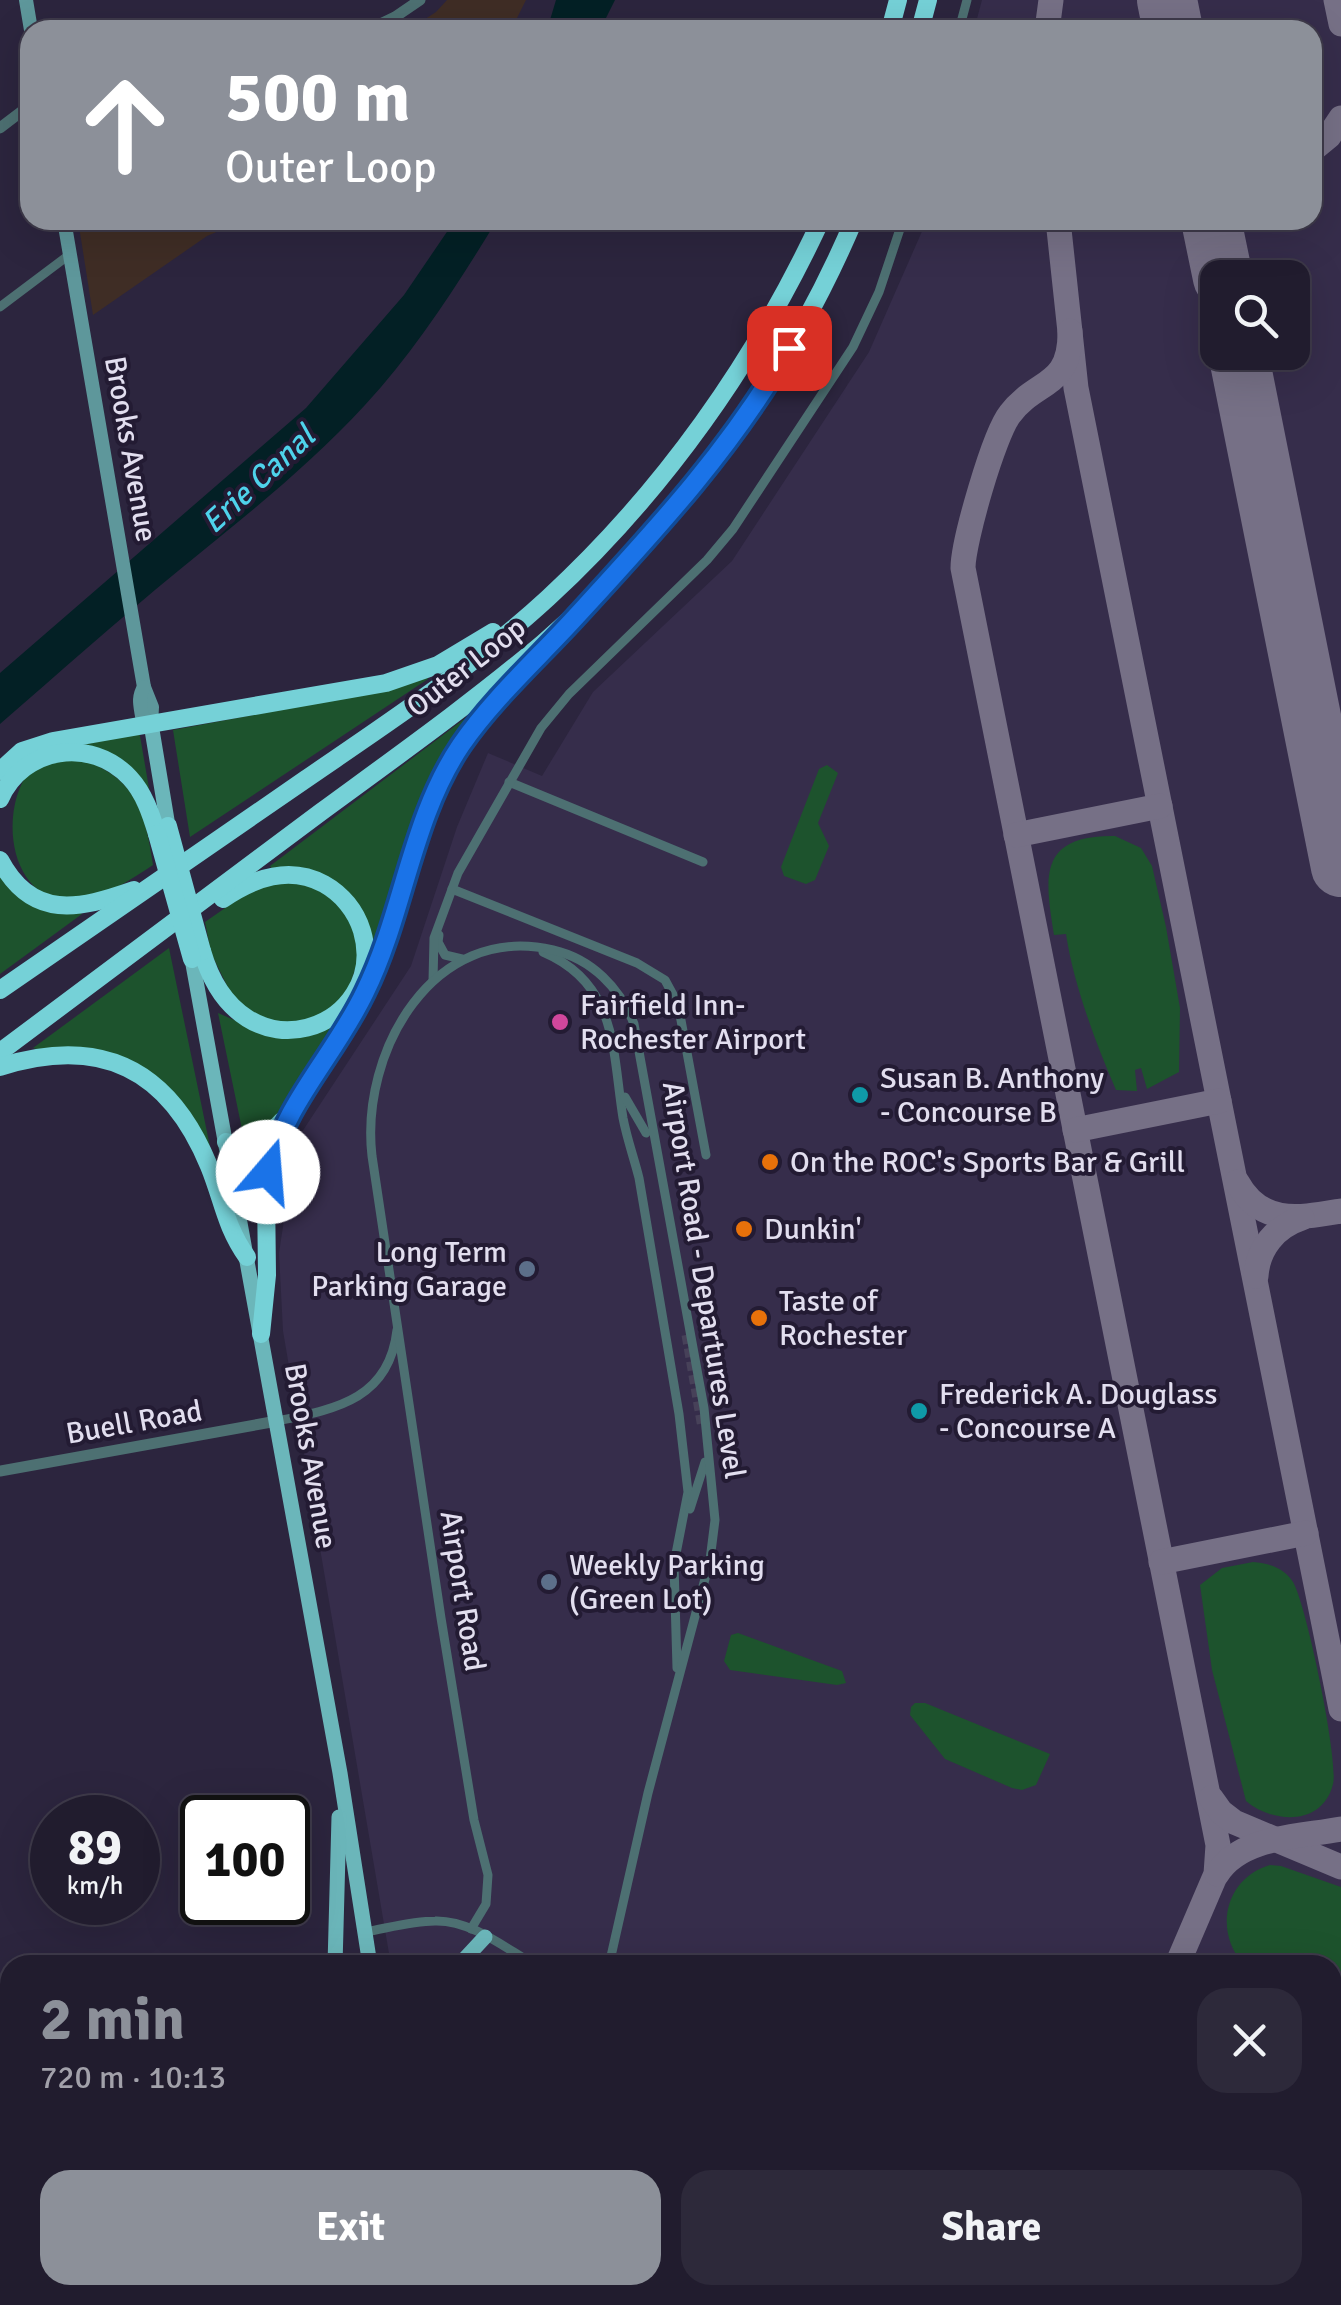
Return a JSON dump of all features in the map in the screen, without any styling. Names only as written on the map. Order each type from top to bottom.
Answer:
[{"type":"highway","name":"Outer Loop","points":[[0,990],[457,674],[522,621],[595,552],[712,411],[765,328],[816,230]]},
{"type":"highway","name":"Outer Loop","points":[[0,1052],[494,683],[606,584],[673,511],[744,418],[805,320],[849,230]]},
{"type":"highway","points":[[0,771],[22,752],[40,745],[369,687],[415,674],[480,641],[595,552]]},
{"type":"highway","points":[[226,1142],[244,1145],[262,1139],[276,1128],[298,1096],[367,988],[431,804],[456,754],[490,708],[606,584]]},
{"type":"highway","points":[[0,799],[17,772],[57,753],[86,752],[114,764],[133,781],[162,830],[197,955],[230,1007],[258,1025],[284,1031],[314,1026],[340,1009],[360,981],[365,952],[360,924],[345,900],[326,885],[297,875],[253,881],[207,910],[173,922]]},
{"type":"highway","points":[[0,860],[22,890],[47,903],[71,908],[98,903],[158,881]]},
{"type":"highway","points":[[0,1067],[44,1057],[81,1056],[109,1061],[145,1077],[179,1107],[192,1129],[212,1172],[230,1234],[247,1257]]},
{"type":"highway","points":[[261,1334],[267,1275],[267,1180],[278,1138],[298,1096]]},
{"type":"main road","name":"Brooks Avenue","points":[[66,230],[139,659],[152,708],[150,723],[162,830]]},
{"type":"main road","name":"Brooks Avenue","points":[[197,955],[226,1142],[340,1774],[368,1955]]},
{"type":"main road","points":[[335,1955],[340,1774]]},
{"type":"main road","points":[[465,1955],[478,1933]]},
{"type":"street","points":[[389,20],[420,0]]},
{"type":"street","points":[[0,128],[20,113]]},
{"type":"street","points":[[432,982],[434,938],[452,889],[464,860],[509,782],[557,707],[714,553],[733,529],[859,336],[901,230]]},
{"type":"street","points":[[0,307],[70,255]]},
{"type":"street","points":[[509,782],[703,862]]},
{"type":"street","points":[[452,889],[628,959],[664,980],[676,997],[683,1021],[706,1155]]},
{"type":"street","points":[[440,924],[438,942],[445,955],[465,958]]},
{"type":"street","points":[[522,946],[554,956],[586,981],[605,1011],[628,1106],[649,1132]]},
{"type":"street","name":"Airport Road","points":[[478,1933],[488,1875],[474,1820],[442,1618],[372,1148],[371,1108],[377,1076],[392,1037],[432,982],[465,958],[522,946]]},
{"type":"street","name":"Airport Road - Departures Level","points":[[522,946],[556,950],[586,963],[610,983],[629,1012],[639,1044],[649,1132],[662,1168],[704,1408],[706,1456],[715,1512],[709,1566],[675,1687]]},
{"type":"street","points":[[611,1955],[675,1687],[673,1582],[688,1492],[680,1421],[617,1066]]},
{"type":"street","name":"Airport Road","points":[[277,1421],[336,1408],[365,1392],[389,1362],[397,1336],[397,1312]]},
{"type":"street","name":"Buell Road","points":[[0,1471],[277,1421]]},
{"type":"street","points":[[682,1530],[706,1456]]},
{"type":"street","points":[[365,1932],[430,1921],[451,1922],[517,1955]]},
{"type":"shaded area","points":[[447,0],[526,0],[516,20],[424,20]]},
{"type":"shaded area","points":[[982,0],[1341,0],[1341,1955],[389,1955],[283,1331],[279,1253],[296,1141],[411,966],[457,827],[488,753],[542,776],[593,692],[732,561],[869,352],[923,230],[1322,230],[1322,20],[977,20]]},
{"type":"shaded area","points":[[80,230],[221,230],[207,236],[93,315]]},
{"type":"green space","points":[[426,675],[428,679],[190,837],[173,730],[392,689]]},
{"type":"green space","points":[[484,704],[453,747],[374,962],[357,906],[274,872],[270,866]]},
{"type":"green space","points":[[138,732],[151,800],[84,749],[85,741]]},
{"type":"green space","points":[[75,757],[111,773],[133,796],[146,826],[153,865],[101,895],[69,902],[48,896],[32,884],[21,868],[13,827],[20,786],[30,770]]},
{"type":"green space","points":[[827,765],[838,773],[818,823],[829,846],[815,880],[806,884],[784,876],[781,867],[819,769]]},
{"type":"green space","points":[[1115,836],[1141,848],[1152,866],[1180,1008],[1179,1072],[1147,1089],[1141,1068],[1135,1070],[1137,1091],[1116,1090],[1085,1010],[1066,934],[1054,935],[1049,895],[1052,864],[1059,852],[1071,843]]},
{"type":"green space","points":[[0,873],[82,914],[0,974]]},
{"type":"green space","points":[[293,880],[329,894],[353,924],[360,955],[346,996],[321,1017],[279,1026],[238,1008],[211,953],[205,922],[251,890]]},
{"type":"green space","points":[[169,948],[213,1161],[157,1081],[33,1048]]},
{"type":"green space","points":[[218,1013],[248,1026],[344,1020],[266,1130],[246,1137],[243,1134]]},
{"type":"green space","points":[[273,1140],[260,1198],[256,1201],[246,1154]]},
{"type":"green space","points":[[1253,1562],[1276,1567],[1293,1582],[1306,1619],[1326,1716],[1333,1784],[1319,1808],[1296,1817],[1270,1814],[1246,1801],[1212,1670],[1200,1585],[1222,1568]]},
{"type":"green space","points":[[738,1633],[842,1671],[846,1683],[730,1670],[724,1661],[731,1635]]},
{"type":"green space","points":[[915,1703],[925,1703],[1050,1754],[1036,1785],[1022,1790],[1012,1788],[945,1759],[910,1715]]},
{"type":"green space","points":[[1270,1865],[1281,1866],[1341,1887],[1341,1955],[1237,1955],[1229,1937],[1228,1907],[1243,1881]]},
{"type":"water","points":[[556,0],[615,0],[605,20],[550,20]]},
{"type":"water","name":"Erie Canal","points":[[448,230],[491,230],[419,339],[384,384],[321,450],[0,724],[0,673],[306,408],[404,295]]},
{"type":"taxiway","points":[[1048,20],[1051,0]]},
{"type":"taxiway","points":[[1171,0],[1172,20]]},
{"type":"taxiway","points":[[1336,0],[1341,24]]},
{"type":"taxiway","points":[[1322,142],[1341,118]]},
{"type":"taxiway","points":[[1059,230],[1076,388],[1341,1709]]},
{"type":"taxiway","points":[[1070,331],[1069,349],[1058,373],[1020,403],[1003,425],[980,489],[963,568],[1218,1845],[1216,1874],[1181,1955]]},
{"type":"taxiway","points":[[1016,835],[1160,806]]},
{"type":"taxiway","points":[[1075,1130],[1219,1101]]},
{"type":"taxiway","points":[[1237,1182],[1257,1206],[1282,1216],[1341,1211]]},
{"type":"taxiway","points":[[1256,1276],[1260,1256],[1270,1240],[1302,1218]]},
{"type":"taxiway","points":[[1161,1562],[1306,1533]]},
{"type":"taxiway","points":[[1211,1798],[1234,1822],[1341,1867]]},
{"type":"taxiway","points":[[1217,1874],[1227,1861],[1256,1845],[1341,1829]]},
{"type":"runway","points":[[1167,0],[1171,20]]},
{"type":"runway","points":[[1213,230],[1219,260]]},
{"type":"runway","points":[[1242,370],[1341,867]]},
{"type":"tunnel","points":[[686,1335],[702,1428]]},
{"type":"place","name":"Fairfield Inn- Rochester Airport","points":[[560,1022]]},
{"type":"place","name":"Susan B. Anthony - Concourse B","points":[[860,1095]]},
{"type":"place","name":"On the ROC's Sports Bar & Grill","points":[[770,1162]]},
{"type":"place","name":"Dunkin'","points":[[744,1229]]},
{"type":"place","name":"Long Term Parking Garage","points":[[527,1269]]},
{"type":"place","name":"Taste of Rochester","points":[[759,1318]]},
{"type":"place","name":"Frederick A. Douglass - Concourse A","points":[[919,1411]]},
{"type":"place","name":"Weekly Parking (Green Lot)","points":[[549,1582]]},
{"type":"route","points":[[268,1172],[278,1138],[295,1103],[367,988],[431,804],[461,746],[490,708],[673,511],[725,446],[789,348]]}]
